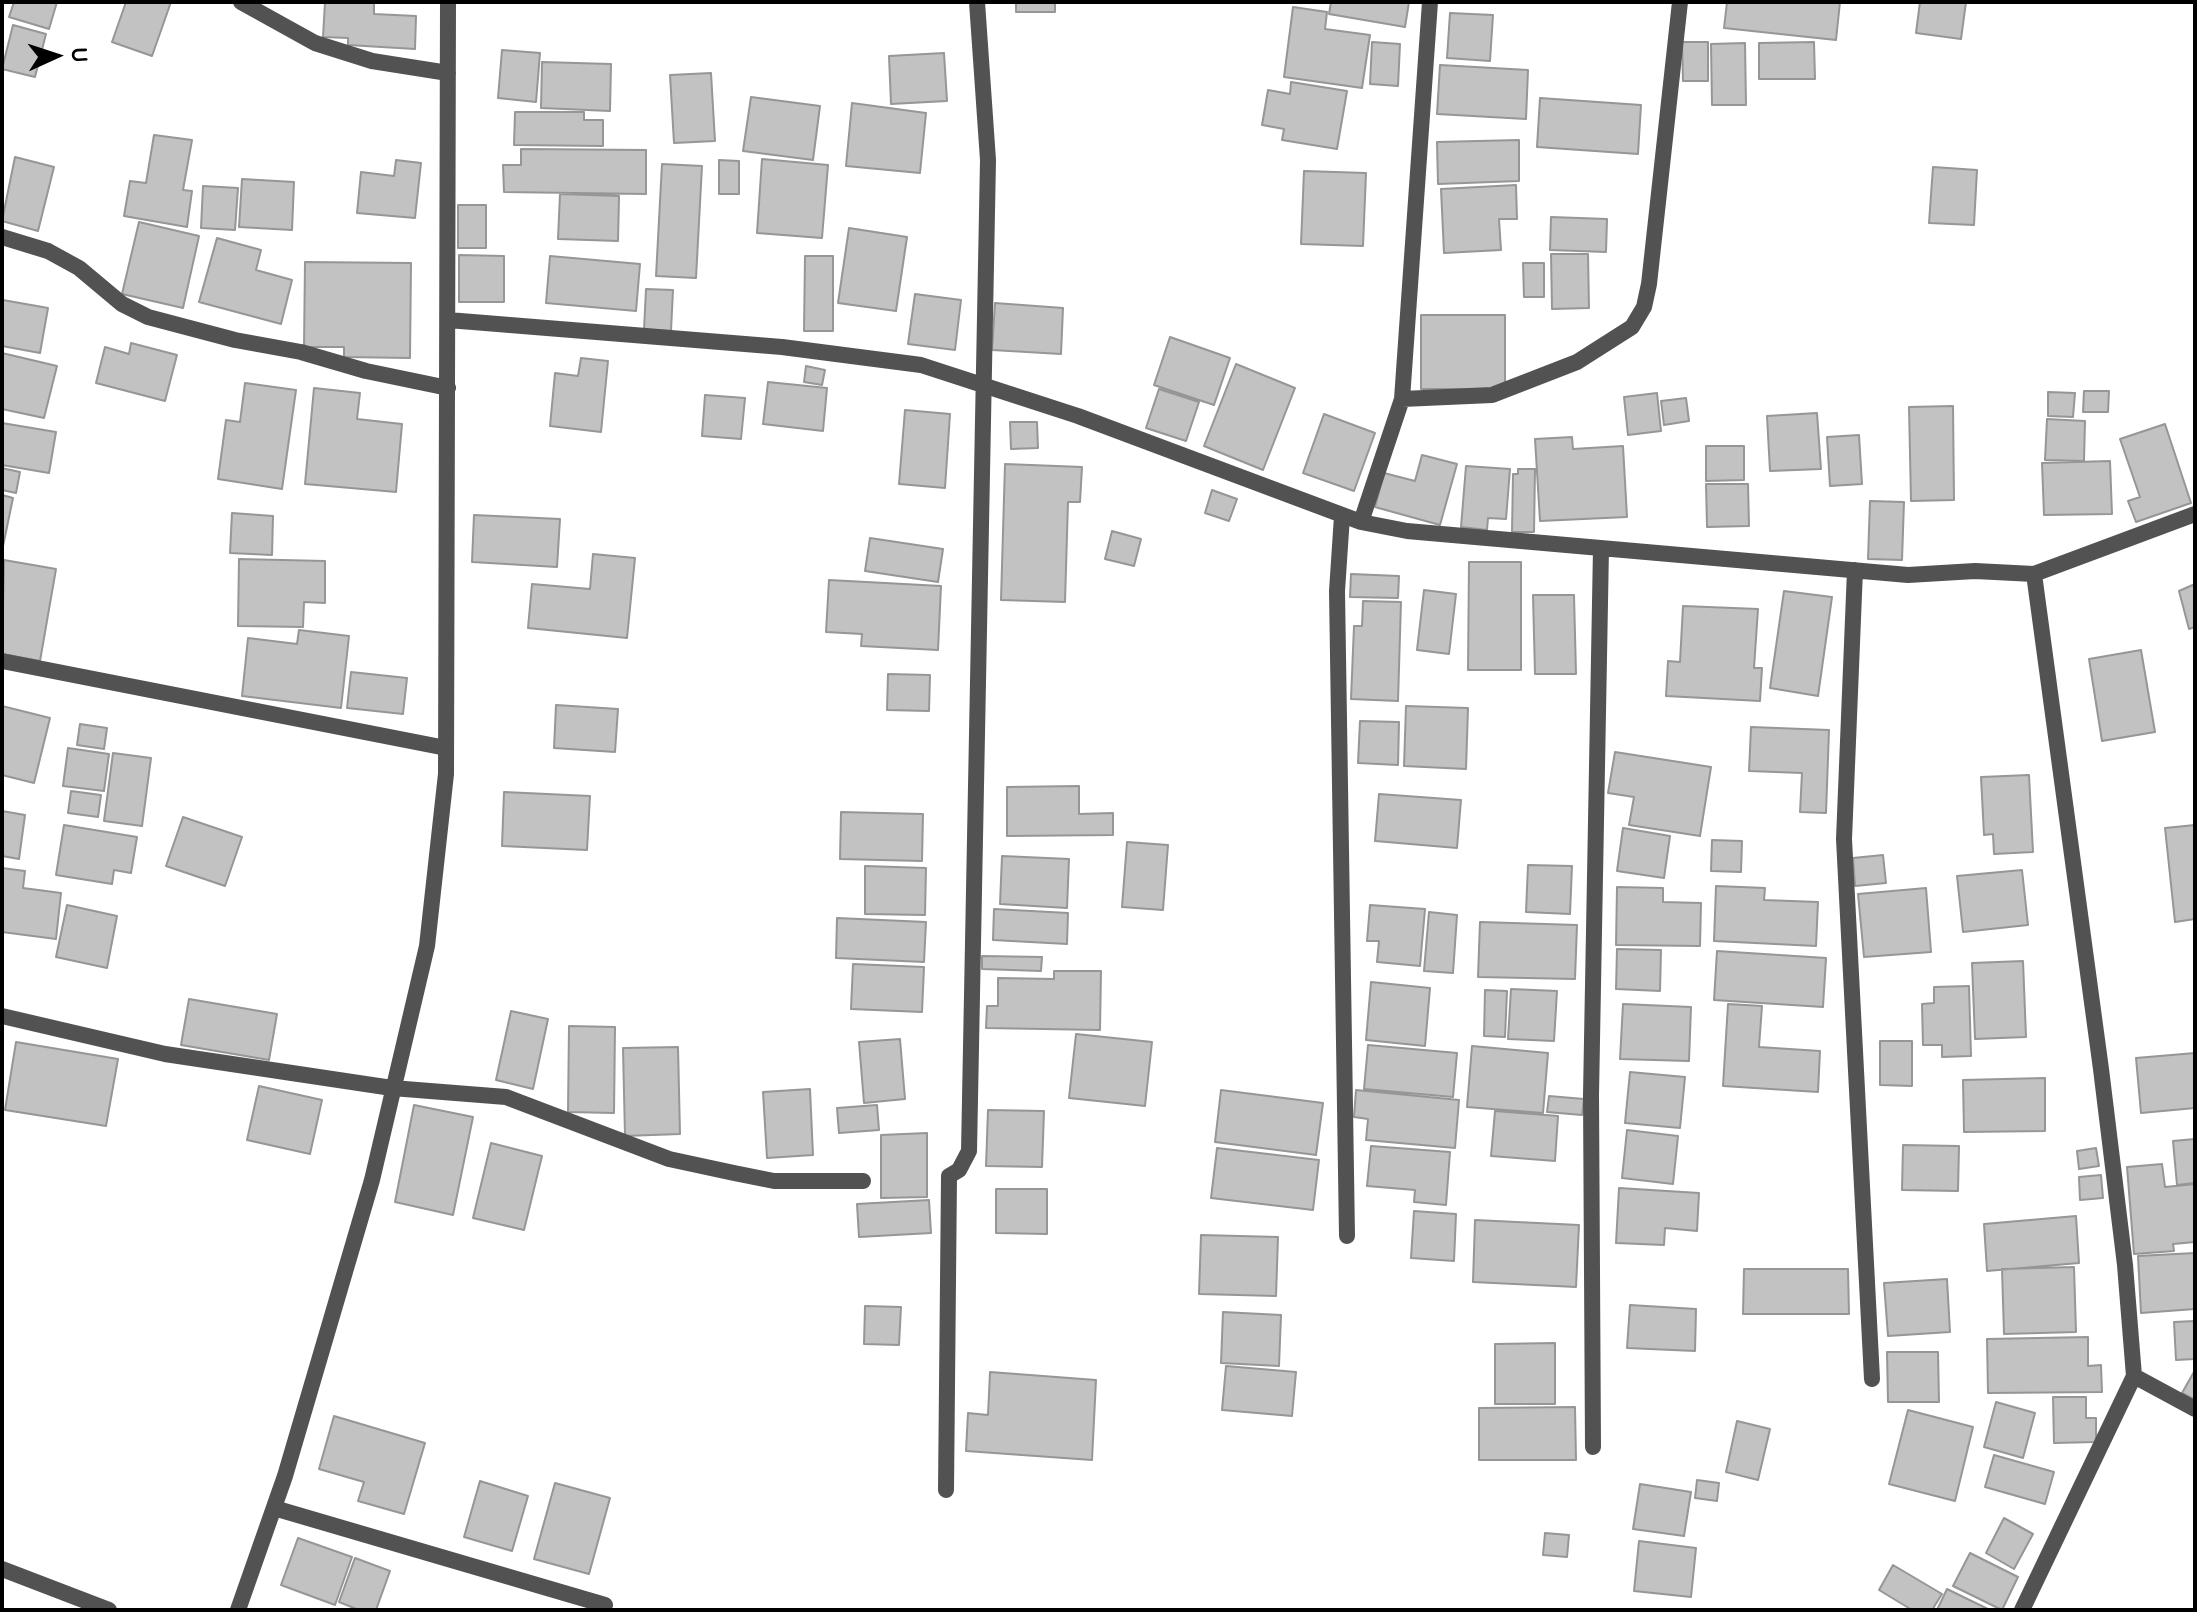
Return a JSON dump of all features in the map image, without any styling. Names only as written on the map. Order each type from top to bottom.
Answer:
[{"type":"street","points":[[241,2],[315,43],[372,61],[448,73]]},
{"type":"street","points":[[238,1610],[336,1313],[427,946],[442,831],[446,748],[448,2]]},
{"type":"street","points":[[946,1490],[949,1176],[959,1170],[969,1151],[986,385],[988,160],[977,2]]},
{"type":"street","points":[[1361,522],[1402,399],[1430,2]]},
{"type":"street","points":[[1402,399],[1492,395],[1541,378],[1615,339],[1640,317],[1649,284],[1680,2]]},
{"type":"street","points":[[2,237],[48,251],[79,268],[122,304],[148,317],[448,388]]},
{"type":"street","points":[[448,320],[871,357],[943,371],[1078,416],[1342,516],[1407,531],[1917,575],[1975,571],[2034,574],[2195,514]]},
{"type":"street","points":[[1342,516],[1337,591],[1347,1236]]},
{"type":"street","points":[[1593,1447],[1591,1095],[1601,548]]},
{"type":"street","points":[[1855,570],[1844,839],[1872,1379]]},
{"type":"street","points":[[2022,1610],[2134,1376],[2125,1265],[2101,1069],[2034,574]]},
{"type":"street","points":[[2,661],[446,748]]},
{"type":"street","points":[[2,1016],[165,1054],[392,1088],[506,1097],[669,1159],[774,1181],[863,1181]]},
{"type":"street","points":[[2134,1376],[2195,1409]]},
{"type":"street","points":[[274,1508],[605,1605]]},
{"type":"street","points":[[2,1569],[109,1610]]},
{"type":"building","points":[[14,2],[57,2],[49,29],[9,17]]},
{"type":"building","points":[[126,2],[171,2],[152,56],[112,42]]},
{"type":"building","points":[[325,2],[374,2],[374,14],[416,16],[415,49],[348,45],[348,38],[323,37]]},
{"type":"building","points":[[1016,2],[1055,2],[1055,12],[1016,12]]},
{"type":"building","points":[[1331,2],[1409,2],[1405,27],[1329,14]]},
{"type":"building","points":[[1727,2],[1840,2],[1836,40],[1724,28]]},
{"type":"building","points":[[1920,2],[1966,2],[1961,39],[1916,33]]},
{"type":"building","points":[[1293,7],[1327,12],[1325,29],[1370,35],[1362,88],[1284,77]]},
{"type":"building","points":[[1450,13],[1493,15],[1490,61],[1447,58]]},
{"type":"building","points":[[13,25],[46,34],[35,77],[2,69]]},
{"type":"building","points":[[1372,42],[1400,44],[1398,86],[1370,84]]},
{"type":"building","points":[[1682,42],[1708,42],[1708,81],[1683,81]]},
{"type":"building","points":[[1814,42],[1815,79],[1759,79],[1759,43]]},
{"type":"building","points":[[1745,43],[1746,105],[1712,105],[1711,44]]},
{"type":"building","points":[[502,50],[540,53],[536,102],[498,98]]},
{"type":"building","points":[[944,53],[947,101],[891,104],[889,56]]},
{"type":"building","points":[[542,62],[611,64],[610,111],[541,108]]},
{"type":"building","points":[[1440,65],[1528,70],[1526,119],[1437,114]]},
{"type":"building","points":[[711,73],[715,141],[674,143],[670,75]]},
{"type":"building","points":[[1291,82],[1347,91],[1337,149],[1282,140],[1284,129],[1262,125],[1268,90],[1290,94]]},
{"type":"building","points":[[751,97],[820,106],[813,160],[743,151]]},
{"type":"building","points":[[1540,98],[1641,105],[1638,154],[1537,147]]},
{"type":"building","points":[[852,103],[926,113],[920,173],[846,166]]},
{"type":"building","points":[[515,112],[584,112],[584,120],[603,120],[603,146],[514,145]]},
{"type":"building","points":[[154,135],[192,140],[183,190],[192,191],[187,227],[124,216],[130,181],[146,183]]},
{"type":"building","points":[[1519,140],[1519,181],[1438,184],[1437,142]]},
{"type":"building","points":[[521,149],[646,150],[646,194],[504,192],[503,165],[521,165]]},
{"type":"building","points":[[15,157],[54,167],[38,231],[2,221]]},
{"type":"building","points":[[762,159],[828,165],[822,238],[757,233]]},
{"type":"building","points":[[396,160],[421,163],[415,218],[357,213],[361,172],[394,176]]},
{"type":"building","points":[[719,160],[739,161],[739,194],[719,194]]},
{"type":"building","points":[[662,164],[702,166],[696,278],[656,276]]},
{"type":"building","points":[[1933,167],[1977,170],[1974,225],[1929,223]]},
{"type":"building","points":[[1304,171],[1366,173],[1363,246],[1301,244]]},
{"type":"building","points":[[242,179],[294,182],[292,230],[239,227]]},
{"type":"building","points":[[1516,185],[1517,219],[1499,219],[1501,250],[1444,253],[1441,189]]},
{"type":"building","points":[[203,186],[238,188],[235,230],[201,228]]},
{"type":"building","points":[[560,194],[619,196],[618,241],[558,239]]},
{"type":"building","points":[[458,205],[486,205],[486,248],[458,248]]},
{"type":"building","points":[[1551,217],[1607,219],[1606,252],[1550,250]]},
{"type":"building","points":[[139,222],[199,236],[183,308],[122,294]]},
{"type":"building","points":[[849,228],[907,237],[896,311],[838,303]]},
{"type":"building","points":[[217,238],[261,250],[256,270],[292,280],[281,324],[199,302]]},
{"type":"building","points":[[1551,254],[1588,254],[1589,308],[1552,309]]},
{"type":"building","points":[[459,255],[504,256],[504,302],[459,302]]},
{"type":"building","points":[[550,256],[640,264],[636,311],[546,303]]},
{"type":"building","points":[[805,256],[833,256],[833,331],[804,331]]},
{"type":"building","points":[[305,262],[411,263],[410,358],[344,357],[344,347],[304,347]]},
{"type":"building","points":[[1523,263],[1544,263],[1544,297],[1524,297]]},
{"type":"building","points":[[646,289],[673,290],[671,331],[644,330]]},
{"type":"building","points":[[915,294],[961,300],[955,350],[908,344]]},
{"type":"building","points":[[3,300],[48,308],[40,353],[2,346]]},
{"type":"building","points":[[995,303],[1063,308],[1061,354],[992,350]]},
{"type":"building","points":[[1421,315],[1505,315],[1505,389],[1421,389]]},
{"type":"building","points":[[1170,337],[1230,358],[1214,405],[1154,385]]},
{"type":"building","points":[[131,343],[177,355],[165,401],[96,383],[105,347],[129,354]]},
{"type":"building","points":[[2,353],[57,366],[44,418],[2,409]]},
{"type":"building","points":[[581,358],[608,361],[601,432],[550,426],[555,373],[578,376]]},
{"type":"building","points":[[1236,364],[1295,388],[1263,470],[1204,446]]},
{"type":"building","points":[[806,366],[825,370],[822,385],[804,382]]},
{"type":"building","points":[[768,382],[827,388],[823,431],[763,424]]},
{"type":"building","points":[[245,383],[296,390],[282,489],[218,479],[226,420],[240,422]]},
{"type":"building","points":[[314,388],[360,393],[357,419],[402,424],[396,492],[305,484]]},
{"type":"building","points":[[1159,389],[1199,402],[1186,441],[1146,428]]},
{"type":"building","points":[[2084,391],[2109,391],[2108,412],[2083,412]]},
{"type":"building","points":[[2048,392],[2075,393],[2073,417],[2048,416]]},
{"type":"building","points":[[1657,393],[1661,431],[1628,435],[1624,397]]},
{"type":"building","points":[[705,395],[745,398],[741,439],[702,436]]},
{"type":"building","points":[[1686,398],[1689,421],[1664,425],[1661,401]]},
{"type":"building","points":[[1953,406],[1954,500],[1911,501],[1909,407]]},
{"type":"building","points":[[905,410],[950,414],[945,488],[899,484]]},
{"type":"building","points":[[1817,413],[1821,469],[1770,471],[1767,416]]},
{"type":"building","points":[[1324,414],[1375,433],[1354,491],[1303,473]]},
{"type":"building","points":[[2047,419],[2085,421],[2084,461],[2045,460]]},
{"type":"building","points":[[1010,422],[1037,422],[1038,448],[1011,449]]},
{"type":"building","points":[[2,423],[56,432],[49,473],[2,465]]},
{"type":"building","points":[[2165,424],[2191,503],[2136,522],[2128,501],[2140,497],[2120,439]]},
{"type":"building","points":[[1859,435],[1862,484],[1830,486],[1827,437]]},
{"type":"building","points":[[1572,437],[1573,449],[1623,446],[1627,517],[1540,521],[1535,439]]},
{"type":"building","points":[[1706,446],[1744,446],[1744,480],[1706,481]]},
{"type":"building","points":[[1422,455],[1457,464],[1440,525],[1375,507],[1384,473],[1415,481]]},
{"type":"building","points":[[2110,461],[2112,514],[2044,515],[2042,463]]},
{"type":"building","points":[[1005,464],[1082,467],[1080,502],[1068,502],[1065,602],[1001,600]]},
{"type":"building","points":[[1466,466],[1510,469],[1506,519],[1488,518],[1487,530],[1461,527]]},
{"type":"building","points":[[2,468],[20,472],[16,493],[2,490]]},
{"type":"building","points":[[1518,469],[1535,469],[1534,532],[1512,532],[1513,474],[1518,474]]},
{"type":"building","points":[[1706,484],[1748,484],[1749,526],[1707,527]]},
{"type":"building","points":[[1212,490],[1237,499],[1229,521],[1205,513]]},
{"type":"building","points":[[2,495],[13,498],[2,551]]},
{"type":"building","points":[[1870,501],[1904,502],[1902,560],[1868,559]]},
{"type":"building","points":[[232,513],[273,516],[272,555],[230,553]]},
{"type":"building","points":[[474,515],[560,519],[557,567],[472,562]]},
{"type":"building","points":[[1112,531],[1141,539],[1134,566],[1105,559]]},
{"type":"building","points":[[870,538],[943,549],[938,582],[865,571]]},
{"type":"building","points":[[593,554],[635,558],[627,638],[528,628],[532,584],[590,589]]},
{"type":"building","points":[[239,559],[325,561],[325,603],[304,602],[303,627],[238,626]]},
{"type":"building","points":[[4,560],[56,569],[40,661],[2,654]]},
{"type":"building","points":[[1469,562],[1521,562],[1521,670],[1468,670]]},
{"type":"building","points":[[1351,574],[1399,576],[1398,598],[1350,597]]},
{"type":"building","points":[[829,580],[941,586],[938,650],[861,646],[862,634],[826,632]]},
{"type":"building","points":[[2195,584],[2195,627],[2189,629],[2179,591]]},
{"type":"building","points":[[1424,590],[1456,594],[1449,654],[1417,650]]},
{"type":"building","points":[[1784,591],[1832,597],[1818,696],[1770,688]]},
{"type":"building","points":[[1533,595],[1574,595],[1576,674],[1535,674]]},
{"type":"building","points":[[1363,601],[1401,602],[1398,701],[1351,699],[1354,626],[1362,626]]},
{"type":"building","points":[[1683,606],[1758,609],[1754,668],[1762,668],[1760,701],[1666,696],[1668,661],[1680,662]]},
{"type":"building","points":[[299,630],[349,636],[341,708],[242,696],[248,638],[297,644]]},
{"type":"building","points":[[2141,650],[2155,732],[2102,741],[2089,659]]},
{"type":"building","points":[[351,672],[407,678],[403,714],[347,708]]},
{"type":"building","points":[[888,674],[930,675],[929,711],[887,710]]},
{"type":"building","points":[[556,705],[618,709],[615,752],[554,748]]},
{"type":"building","points":[[2,706],[50,718],[34,783],[2,775]]},
{"type":"building","points":[[1406,706],[1468,708],[1466,769],[1404,766]]},
{"type":"building","points":[[1360,721],[1399,722],[1398,765],[1358,763]]},
{"type":"building","points":[[80,724],[107,728],[104,749],[77,745]]},
{"type":"building","points":[[1751,727],[1829,730],[1826,813],[1800,812],[1802,773],[1749,771]]},
{"type":"building","points":[[68,748],[109,754],[104,791],[63,786]]},
{"type":"building","points":[[1615,752],[1711,767],[1700,836],[1629,825],[1634,797],[1608,793]]},
{"type":"building","points":[[113,753],[151,758],[142,826],[104,821]]},
{"type":"building","points":[[2029,775],[2033,852],[1994,854],[1993,834],[1984,835],[1981,777]]},
{"type":"building","points":[[1079,786],[1079,814],[1113,813],[1113,835],[1007,836],[1007,787]]},
{"type":"building","points":[[71,791],[101,795],[98,817],[68,813]]},
{"type":"building","points":[[504,792],[590,796],[587,850],[502,846]]},
{"type":"building","points":[[1379,794],[1461,800],[1457,848],[1375,841]]},
{"type":"building","points":[[2,811],[25,815],[19,859],[2,856]]},
{"type":"building","points":[[841,812],[923,814],[922,861],[840,859]]},
{"type":"building","points":[[183,817],[242,837],[225,886],[166,866]]},
{"type":"building","points":[[64,825],[137,837],[131,873],[114,870],[112,884],[56,875]]},
{"type":"building","points":[[2195,825],[2195,919],[2175,922],[2165,828]]},
{"type":"building","points":[[1623,828],[1670,836],[1664,878],[1617,871]]},
{"type":"building","points":[[1712,840],[1742,841],[1741,872],[1711,871]]},
{"type":"building","points":[[1127,842],[1168,845],[1163,910],[1122,907]]},
{"type":"building","points":[[1883,855],[1886,883],[1855,886],[1853,858]]},
{"type":"building","points":[[1002,856],[1069,859],[1067,908],[1000,904]]},
{"type":"building","points":[[1528,865],[1572,866],[1570,914],[1526,912]]},
{"type":"building","points":[[865,866],[926,868],[925,915],[865,914]]},
{"type":"building","points":[[2,868],[25,871],[23,888],[61,893],[56,939],[2,932]]},
{"type":"building","points":[[2022,870],[2028,925],[1963,932],[1957,876]]},
{"type":"building","points":[[1716,886],[1765,888],[1764,900],[1818,902],[1816,946],[1714,941]]},
{"type":"building","points":[[1617,887],[1663,888],[1663,902],[1701,903],[1700,946],[1616,945]]},
{"type":"building","points":[[1926,888],[1931,952],[1864,957],[1858,894]]},
{"type":"building","points":[[67,905],[117,916],[107,968],[56,957]]},
{"type":"building","points":[[1370,905],[1425,909],[1420,966],[1377,962],[1379,941],[1367,941]]},
{"type":"building","points":[[994,909],[1068,913],[1067,944],[993,940]]},
{"type":"building","points":[[1429,912],[1457,915],[1453,973],[1424,971]]},
{"type":"building","points":[[837,918],[926,922],[924,962],[836,958]]},
{"type":"building","points":[[1480,922],[1577,925],[1575,979],[1478,977]]},
{"type":"building","points":[[1617,949],[1661,950],[1660,991],[1616,989]]},
{"type":"building","points":[[1717,951],[1826,958],[1823,1007],[1714,1000]]},
{"type":"building","points":[[982,956],[1042,957],[1041,971],[982,969]]},
{"type":"building","points":[[2023,961],[2026,1037],[1975,1039],[1972,963]]},
{"type":"building","points":[[853,964],[924,967],[922,1012],[851,1009]]},
{"type":"building","points":[[1054,971],[1101,971],[1100,1030],[986,1028],[987,1006],[998,1006],[998,978],[1054,979]]},
{"type":"building","points":[[1371,982],[1430,988],[1425,1046],[1366,1040]]},
{"type":"building","points":[[1969,986],[1971,1056],[1942,1057],[1942,1045],[1923,1045],[1922,1004],[1934,1003],[1934,987]]},
{"type":"building","points":[[1511,989],[1557,991],[1554,1041],[1508,1039]]},
{"type":"building","points":[[1485,990],[1507,991],[1505,1037],[1484,1036]]},
{"type":"building","points":[[189,999],[277,1014],[269,1060],[181,1045]]},
{"type":"building","points":[[1623,1004],[1691,1007],[1689,1061],[1620,1059]]},
{"type":"building","points":[[1728,1004],[1762,1006],[1759,1047],[1820,1051],[1818,1092],[1723,1086]]},
{"type":"building","points":[[511,1011],[548,1019],[533,1089],[496,1080]]},
{"type":"building","points":[[569,1026],[615,1027],[614,1113],[568,1112]]},
{"type":"building","points":[[1076,1034],[1152,1042],[1145,1106],[1069,1098]]},
{"type":"building","points":[[900,1039],[905,1099],[864,1103],[859,1042]]},
{"type":"building","points":[[1880,1041],[1912,1041],[1912,1086],[1880,1085]]},
{"type":"building","points":[[16,1042],[118,1059],[106,1126],[5,1110]]},
{"type":"building","points":[[1368,1045],[1457,1053],[1453,1097],[1364,1089]]},
{"type":"building","points":[[1472,1046],[1548,1053],[1543,1113],[1467,1107]]},
{"type":"building","points":[[678,1047],[680,1134],[625,1136],[623,1048]]},
{"type":"building","points":[[2195,1053],[2195,1108],[2141,1113],[2136,1058]]},
{"type":"building","points":[[1630,1072],[1685,1077],[1680,1128],[1625,1123]]},
{"type":"building","points":[[2045,1078],[2045,1131],[1964,1132],[1963,1080]]},
{"type":"building","points":[[259,1086],[322,1100],[310,1154],[247,1140]]},
{"type":"building","points":[[810,1089],[813,1155],[767,1158],[763,1092]]},
{"type":"building","points":[[1221,1090],[1323,1103],[1316,1155],[1215,1142]]},
{"type":"building","points":[[1356,1090],[1459,1100],[1455,1148],[1366,1140],[1368,1119],[1354,1117]]},
{"type":"building","points":[[1549,1096],[1584,1099],[1582,1115],[1547,1112]]},
{"type":"building","points":[[414,1105],[473,1117],[453,1215],[395,1202]]},
{"type":"building","points":[[877,1105],[879,1130],[839,1133],[837,1108]]},
{"type":"building","points":[[988,1110],[1044,1111],[1042,1167],[986,1166]]},
{"type":"building","points":[[1495,1111],[1558,1116],[1555,1161],[1491,1156]]},
{"type":"building","points":[[1627,1130],[1678,1136],[1673,1184],[1622,1178]]},
{"type":"building","points":[[927,1133],[927,1197],[881,1198],[881,1135]]},
{"type":"building","points":[[2195,1139],[2195,1183],[2177,1185],[2173,1141]]},
{"type":"building","points":[[491,1143],[542,1156],[524,1230],[473,1218]]},
{"type":"building","points":[[1903,1145],[1959,1146],[1958,1191],[1902,1190]]},
{"type":"building","points":[[1371,1146],[1450,1152],[1446,1205],[1414,1202],[1415,1190],[1367,1186]]},
{"type":"building","points":[[1217,1148],[1319,1160],[1313,1210],[1211,1198]]},
{"type":"building","points":[[2096,1148],[2099,1166],[2079,1169],[2077,1151]]},
{"type":"building","points":[[2162,1164],[2165,1187],[2195,1184],[2195,1242],[2173,1244],[2174,1251],[2134,1254],[2127,1167]]},
{"type":"building","points":[[2101,1175],[2103,1198],[2080,1200],[2079,1177]]},
{"type":"building","points":[[1619,1188],[1699,1193],[1697,1231],[1665,1228],[1664,1245],[1616,1243]]},
{"type":"building","points":[[996,1189],[1047,1189],[1047,1234],[996,1233]]},
{"type":"building","points":[[929,1200],[931,1233],[859,1237],[857,1204]]},
{"type":"building","points":[[1414,1211],[1456,1214],[1454,1261],[1411,1258]]},
{"type":"building","points":[[2076,1216],[2079,1263],[1987,1271],[1984,1224]]},
{"type":"building","points":[[1475,1220],[1579,1225],[1576,1287],[1473,1282]]},
{"type":"building","points":[[1201,1235],[1278,1237],[1276,1296],[1199,1294]]},
{"type":"building","points":[[2195,1253],[2195,1309],[2141,1313],[2138,1256]]},
{"type":"building","points":[[2074,1267],[2076,1332],[2004,1334],[2002,1269]]},
{"type":"building","points":[[1744,1269],[1848,1269],[1849,1314],[1743,1314]]},
{"type":"building","points":[[1947,1279],[1950,1332],[1888,1336],[1884,1283]]},
{"type":"building","points":[[1630,1305],[1696,1309],[1695,1351],[1627,1348]]},
{"type":"building","points":[[865,1306],[901,1307],[899,1345],[864,1344]]},
{"type":"building","points":[[1223,1312],[1281,1315],[1279,1366],[1221,1363]]},
{"type":"building","points":[[2195,1321],[2195,1359],[2176,1360],[2174,1322]]},
{"type":"building","points":[[2088,1337],[2088,1366],[2101,1365],[2102,1392],[1988,1393],[1987,1339]]},
{"type":"building","points":[[1555,1343],[1555,1404],[1495,1404],[1495,1344]]},
{"type":"building","points":[[1887,1352],[1938,1352],[1939,1402],[1888,1402]]},
{"type":"building","points":[[1226,1366],[1296,1372],[1292,1416],[1222,1410]]},
{"type":"building","points":[[2195,1370],[2195,1400],[2182,1393]]},
{"type":"building","points":[[990,1372],[1096,1380],[1092,1460],[966,1451],[968,1413],[988,1415]]},
{"type":"building","points":[[2053,1397],[2086,1397],[2086,1418],[2096,1418],[2096,1442],[2054,1443]]},
{"type":"building","points":[[1996,1402],[2035,1413],[2023,1458],[1984,1447]]},
{"type":"building","points":[[1575,1407],[1576,1460],[1479,1460],[1479,1408]]},
{"type":"building","points":[[1908,1410],[1973,1427],[1955,1501],[1889,1484]]},
{"type":"building","points":[[334,1416],[425,1443],[404,1514],[358,1501],[364,1482],[319,1469]]},
{"type":"building","points":[[1737,1421],[1770,1429],[1758,1480],[1726,1472]]},
{"type":"building","points":[[1994,1455],[2054,1472],[2045,1504],[1985,1487]]},
{"type":"building","points":[[1697,1480],[1719,1483],[1717,1501],[1695,1498]]},
{"type":"building","points":[[480,1481],[528,1496],[512,1551],[464,1537]]},
{"type":"building","points":[[555,1483],[610,1498],[589,1574],[534,1559]]},
{"type":"building","points":[[1640,1484],[1691,1492],[1684,1536],[1633,1529]]},
{"type":"building","points":[[2004,1518],[2033,1534],[2014,1569],[1986,1553]]},
{"type":"building","points":[[1545,1533],[1569,1535],[1567,1557],[1543,1555]]},
{"type":"building","points":[[298,1538],[352,1557],[335,1605],[281,1585]]},
{"type":"building","points":[[1639,1541],[1696,1548],[1691,1597],[1634,1591]]},
{"type":"building","points":[[1970,1553],[2018,1577],[2002,1610],[1953,1586]]},
{"type":"building","points":[[355,1558],[390,1571],[376,1610],[359,1610],[339,1602]]},
{"type":"building","points":[[1893,1565],[1942,1594],[1932,1610],[1912,1610],[1879,1590]]},
{"type":"building","points":[[1947,1589],[1990,1610],[1937,1610]]}]
